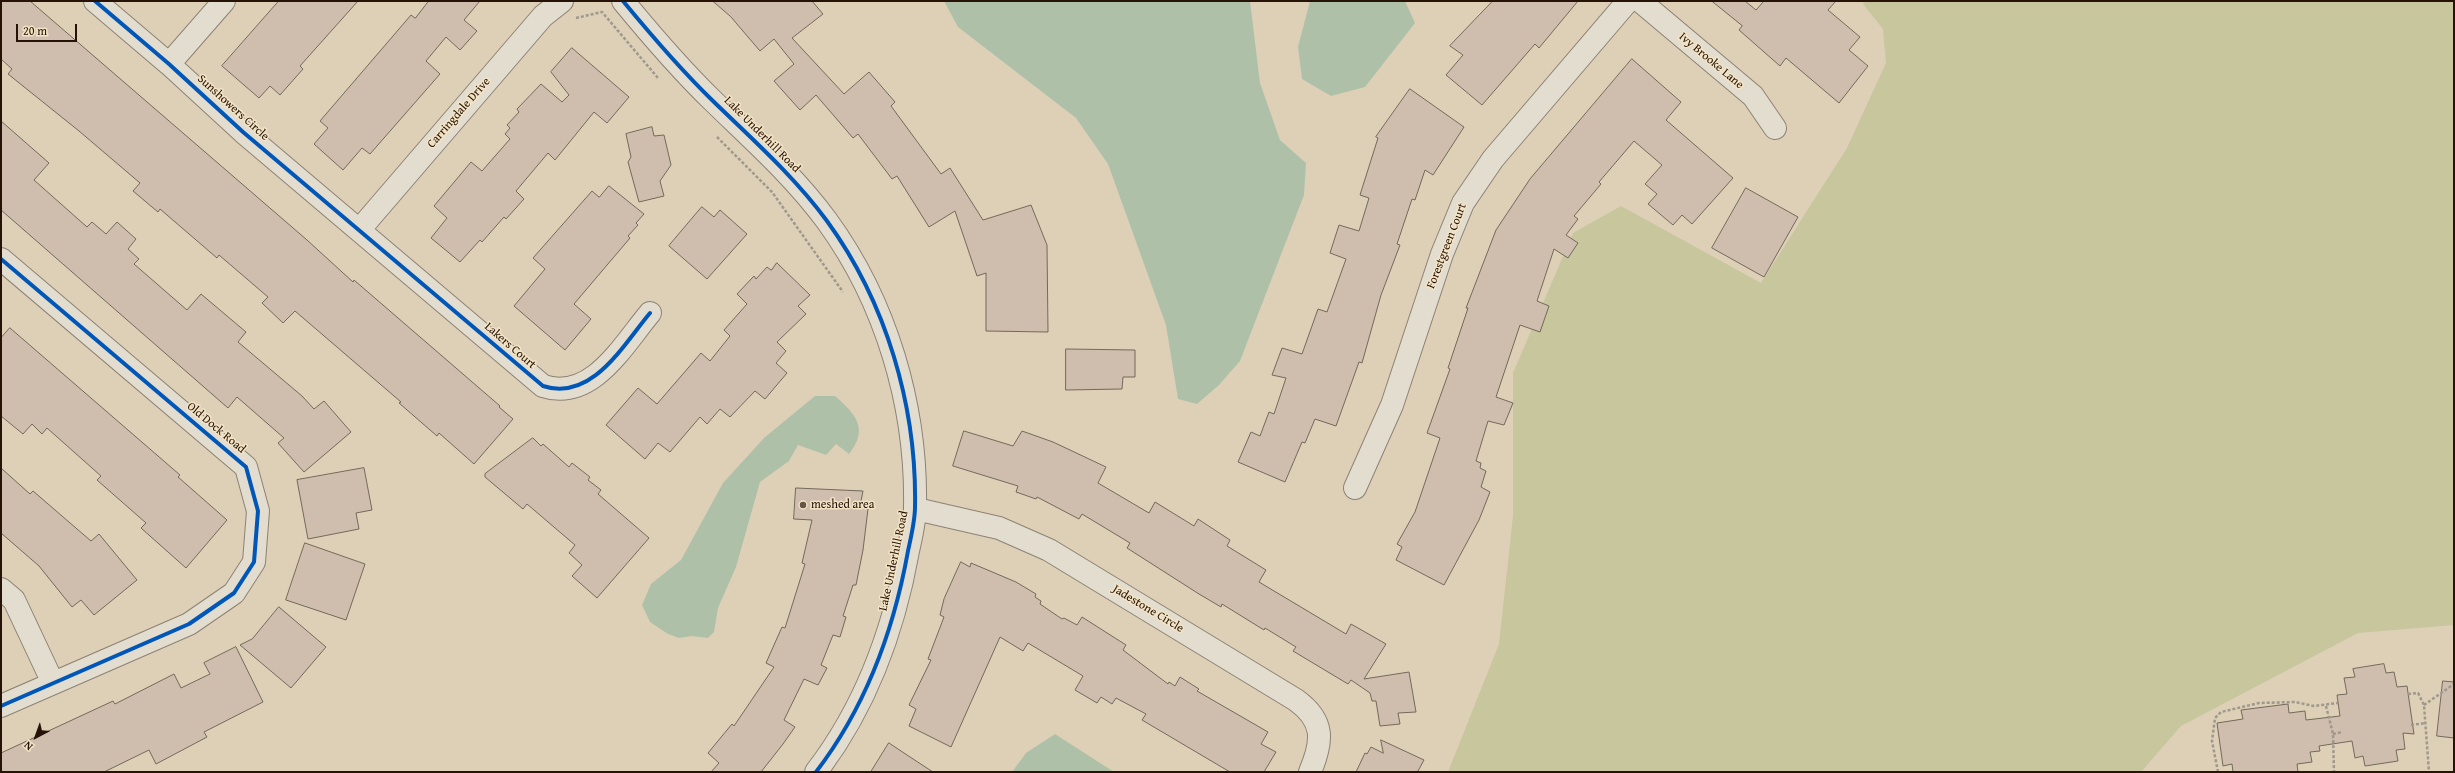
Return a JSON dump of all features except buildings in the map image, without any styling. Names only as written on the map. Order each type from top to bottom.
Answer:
[{"type":"street","name":"Sunshowers Circle","points":[[95,1],[169,64],[243,132],[360,229]]},
{"type":"street","points":[[169,64],[224,1]]},
{"type":"street","name":"Lake Underhill Road","points":[[623,1],[694,81],[797,185],[826,219],[858,270],[883,324],[902,389],[912,449],[916,509],[898,600],[881,653],[853,712],[816,772]]},
{"type":"street","name":"Forestgreen Court","points":[[1355,488],[1392,405],[1442,254],[1463,203],[1493,159],[1628,1]]},
{"type":"street","name":"Ivy Brooke Lane","points":[[1640,1],[1753,96],[1775,128]]},
{"type":"street","name":"Carringdale Drive","points":[[360,229],[542,16],[567,10]]},
{"type":"street","name":"Lakers Court","points":[[360,229],[537,382],[550,388],[572,388],[588,382],[596,376],[650,313]]},
{"type":"street","name":"Old Dock Road","points":[[1,260],[246,467],[258,511],[254,562],[234,592],[189,624],[1,706]]},
{"type":"street","name":"Jadestone Circle","points":[[916,509],[999,528],[1049,550],[1296,700],[1313,714],[1319,732],[1318,751],[1310,772]]},
{"type":"street","points":[[1,589],[14,600],[53,683]]},
{"type":"path","points":[[567,10],[602,12],[664,84]]},
{"type":"path","points":[[713,133],[772,192],[823,261],[848,299]]},
{"type":"path","points":[[2424,705],[2454,684]]},
{"type":"path","points":[[2408,694],[2418,693],[2424,705],[2429,772]]},
{"type":"path","points":[[2218,772],[2212,741],[2215,718],[2221,712],[2244,705],[2277,702],[2295,702],[2326,706],[2338,703]]},
{"type":"path","points":[[2326,706],[2333,734],[2334,772]]},
{"type":"path","points":[[2411,725],[2426,724]]},
{"type":"path","points":[[2333,734],[2342,732]]},
{"type":"shaded area","points":[[944,1],[1250,1],[1260,83],[1280,140],[1306,163],[1304,195],[1240,361],[1219,385],[1197,404],[1178,399],[1166,325],[1108,164],[1076,118],[958,27]]},
{"type":"shaded area","points":[[1310,1],[1405,1],[1415,23],[1365,87],[1331,96],[1302,79],[1298,47]]},
{"type":"shaded area","points":[[1864,1],[2454,1],[2454,625],[2358,633],[2181,726],[2141,772],[1448,772],[1499,644],[1513,516],[1513,373],[1573,233],[1621,206],[1761,283],[1847,148],[1886,63],[1883,29],[1863,4]]},
{"type":"shaded area","points":[[815,396],[835,396],[854,416],[859,429],[858,437],[849,454],[836,444],[826,455],[798,445],[789,461],[760,482],[736,567],[718,608],[714,632],[708,638],[691,636],[679,638],[668,634],[650,622],[642,605],[651,584],[681,560],[723,483],[764,438]]},
{"type":"shaded area","points":[[1055,734],[1114,772],[1012,772],[1026,753]]},
{"type":"cycle path","points":[[95,1],[169,64],[243,132],[543,386],[561,389],[577,386],[591,378],[605,368],[650,313]]},
{"type":"cycle path","points":[[623,1],[678,65],[787,173],[827,221],[848,252],[866,286],[881,320],[894,356],[904,393],[914,469],[915,507],[913,529],[902,580],[886,638],[863,695],[849,721],[816,772]]},
{"type":"cycle path","points":[[1,259],[246,467],[258,511],[254,562],[234,593],[189,624],[1,706]]},
{"type":"place","name":"meshed area","points":[[803,505]]}]
